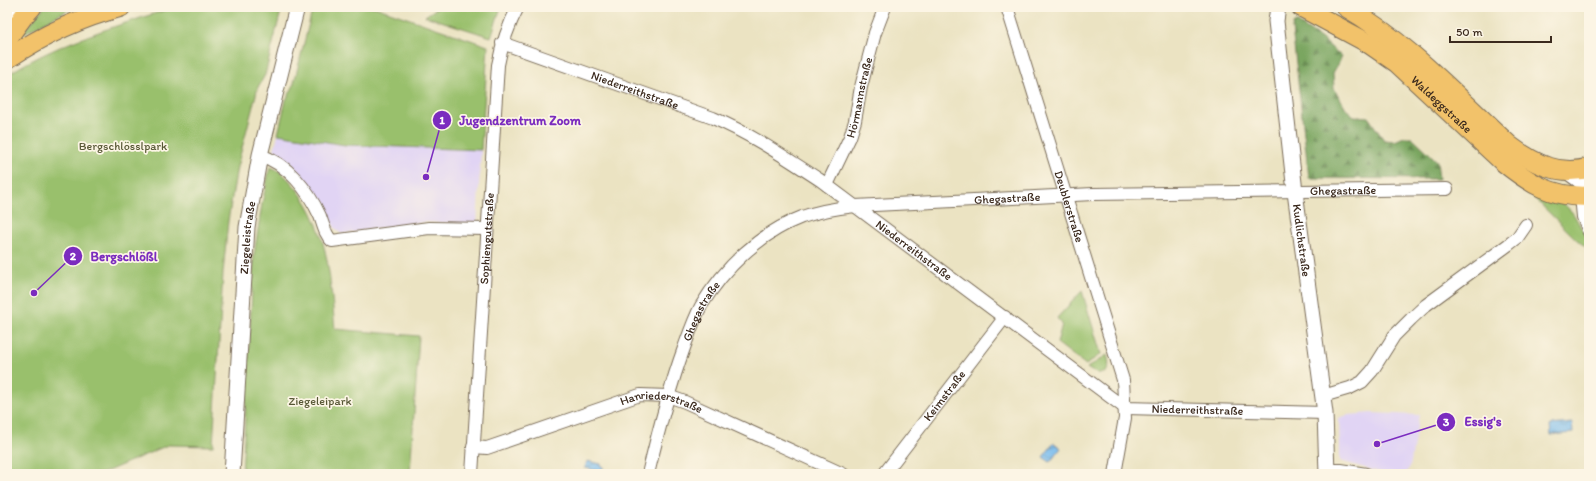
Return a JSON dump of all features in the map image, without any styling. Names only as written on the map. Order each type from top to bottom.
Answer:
[{"type":"main road","name":"Waldeggstraße","points":[[1301,7],[1368,43],[1397,63],[1520,176],[1534,185],[1553,192],[1587,191]]},
{"type":"main road","name":"Waldeggstraße","points":[[1346,7],[1408,50],[1515,150],[1543,166],[1564,171],[1589,168]]},
{"type":"main road","points":[[7,59],[67,25],[109,8]]},
{"type":"main road","points":[[7,39],[21,12]]},
{"type":"street","name":"Ziegeleistraße","points":[[232,474],[247,227],[260,155],[297,7]]},
{"type":"street","name":"Sophiengutstraße","points":[[472,474],[498,65],[502,43],[518,7]]},
{"type":"street","name":"Hörmannstraße","points":[[827,185],[850,138],[875,33],[885,7]]},
{"type":"street","name":"Deublerstraße","points":[[1007,7],[1123,380],[1125,418],[1115,474]]},
{"type":"street","name":"Kudlichstraße","points":[[1278,7],[1277,26],[1296,192],[1326,413],[1327,472]]},
{"type":"street","name":"Niederreithstraße","points":[[502,43],[721,121],[776,152],[827,185],[1125,408],[1326,413]]},
{"type":"street","points":[[260,155],[271,158],[283,166],[300,184],[319,214],[329,238],[332,241],[429,228],[488,229]]},
{"type":"street","name":"Waldeggstraße","points":[[1564,171],[1587,191]]},
{"type":"street","name":"Ghegastraße","points":[[648,474],[674,376],[701,307],[714,287],[736,262],[769,234],[802,217],[826,210],[855,206],[1093,194],[1447,189]]},
{"type":"street","points":[[1587,191],[1583,218],[1589,232]]},
{"type":"street","points":[[1323,396],[1350,388],[1362,382],[1372,371],[1394,336],[1411,319],[1426,305],[1517,238],[1526,225]]},
{"type":"street","name":"Keimstraße","points":[[884,474],[1005,317]]},
{"type":"street","name":"Hanriederstraße","points":[[473,448],[487,448],[640,395],[668,396],[685,402],[844,474]]},
{"type":"street","points":[[1327,472],[1341,470],[1366,474]]},
{"type":"shaded area","points":[[278,134],[345,145],[481,150],[477,224],[425,222],[341,234],[334,227],[327,210],[317,194],[291,164],[274,150]]},
{"type":"shaded area","points":[[1370,413],[1419,415],[1410,467],[1404,474],[1386,474],[1340,461],[1339,419],[1348,415]]},
{"type":"green space","points":[[44,7],[65,7],[68,10],[24,33],[23,32]]},
{"type":"green space","name":"Bergschlösslpark","points":[[175,7],[282,7],[265,75],[258,87],[237,167],[228,221],[223,273],[213,446],[168,445],[101,474],[7,474],[7,75],[26,63],[67,44],[110,28]]},
{"type":"green space","points":[[313,7],[375,7],[488,46],[481,150],[345,145],[278,134],[286,100],[293,87]]},
{"type":"green space","points":[[439,7],[501,7],[491,37],[425,16]]},
{"type":"green space","points":[[1296,22],[1322,39],[1342,57],[1333,73],[1334,88],[1347,110],[1354,116],[1368,117],[1384,140],[1395,141],[1404,137],[1412,137],[1437,161],[1439,179],[1309,178],[1292,28],[1293,24]]},
{"type":"green space","name":"Ziegeleipark","points":[[270,167],[281,173],[296,188],[307,204],[322,238],[329,273],[335,329],[419,336],[410,474],[242,474],[254,255],[262,204]]},
{"type":"green space","points":[[1523,187],[1548,196],[1566,206],[1573,213],[1583,231],[1589,238],[1589,250],[1576,239]]},
{"type":"green space","points":[[1082,291],[1101,354],[1086,365],[1057,343],[1062,324],[1057,318]]},
{"type":"green space","points":[[1107,355],[1109,366],[1105,372],[1097,373],[1087,368]]},
{"type":"water","points":[[1572,423],[1573,433],[1551,435],[1550,425]]},
{"type":"water","points":[[1054,443],[1061,448],[1050,462],[1043,457]]},
{"type":"water","points":[[587,461],[601,464],[603,470],[600,471],[585,468]]},
{"type":"place","name":"Jugendzentrum Zoom","points":[[426,177]]},
{"type":"place","name":"Bergschlößl","points":[[34,293]]},
{"type":"place","name":"Essig's","points":[[1377,444]]}]
